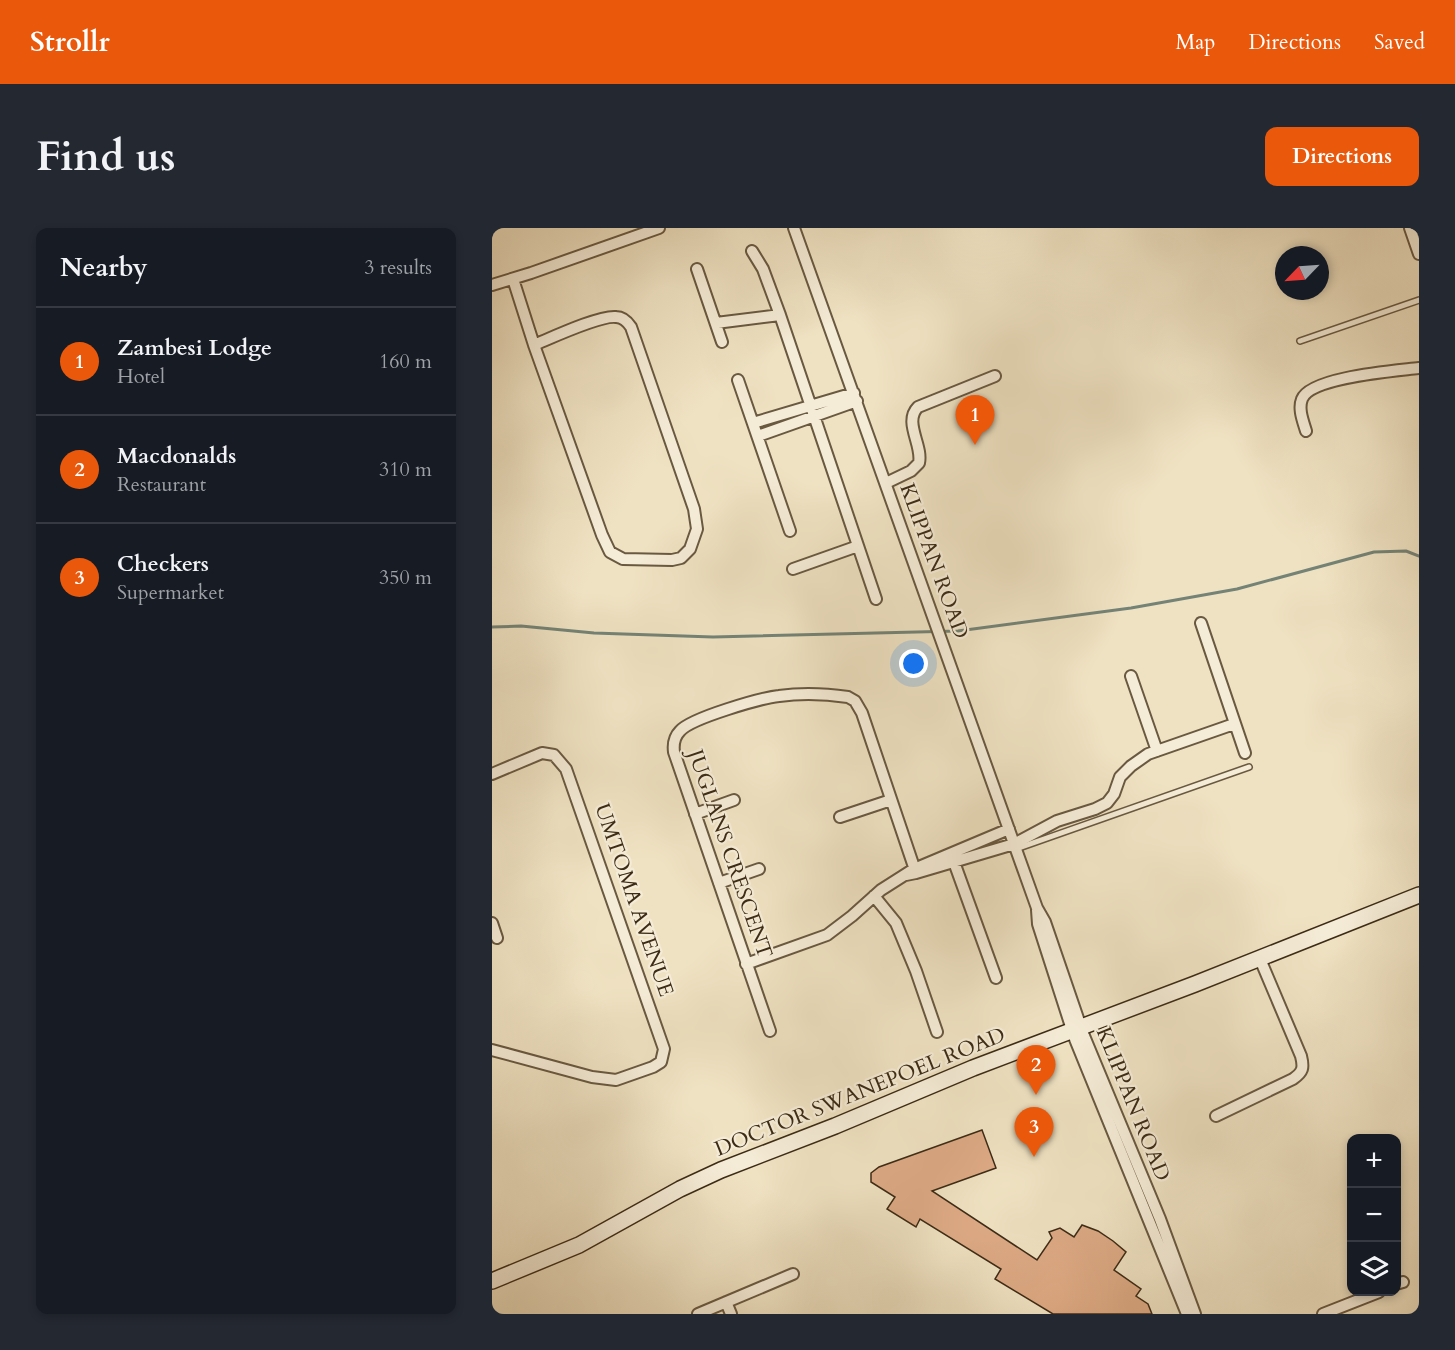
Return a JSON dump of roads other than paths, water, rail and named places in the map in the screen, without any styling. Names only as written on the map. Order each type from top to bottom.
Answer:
[{"type":"main road","name":"DOCTOR SWANEPOEL ROAD","points":[[1262,962],[1419,895]]},
{"type":"main road","name":"DOCTOR SWANEPOEL ROAD","points":[[492,1286],[573,1252],[681,1194],[749,1162],[1419,902]]},
{"type":"main road","name":"DOCTOR SWANEPOEL ROAD","points":[[492,1281],[579,1245],[680,1189],[721,1170],[835,1126],[973,1068],[1078,1033]]},
{"type":"street","points":[[492,285],[658,228]]},
{"type":"street","name":"KLIPPAN ROAD","points":[[794,228],[1037,908],[1038,924],[1078,1033],[1136,1187],[1155,1220],[1195,1314]]},
{"type":"street","points":[[1410,228],[1419,254]]},
{"type":"street","points":[[752,251],[763,269],[780,315],[876,599]]},
{"type":"street","points":[[697,269],[722,342]]},
{"type":"street","points":[[513,279],[534,345],[602,536],[610,552],[623,559],[672,560],[687,554],[697,529],[694,509],[631,327],[626,320],[620,317],[606,317],[534,345]]},
{"type":"street","points":[[716,323],[780,315]]},
{"type":"street","points":[[1306,431],[1300,405],[1302,398],[1311,389],[1341,379],[1419,368]]},
{"type":"street","points":[[886,483],[911,471],[919,463],[920,453],[912,418],[913,411],[925,403],[995,376]]},
{"type":"street","points":[[738,380],[790,531]]},
{"type":"street","points":[[758,436],[813,411],[855,397]]},
{"type":"street","points":[[753,423],[813,411]]},
{"type":"street","points":[[793,569],[858,546]]},
{"type":"street","points":[[1201,623],[1245,753]]},
{"type":"street","points":[[1131,676],[1157,751]]},
{"type":"street","name":"JUGLANS CRESCENT","points":[[770,1031],[674,752],[673,745],[679,732],[694,722],[764,698],[841,696],[855,701],[862,713],[891,800],[912,872]]},
{"type":"street","points":[[912,872],[1015,846],[1057,822],[1095,809],[1107,802],[1114,794],[1120,777],[1148,754],[1234,724]]},
{"type":"street","name":"UMTOMA AVENUE","points":[[492,774],[537,754],[548,753],[554,755],[566,769],[664,1049],[660,1062],[653,1067],[616,1080],[492,1050]]},
{"type":"street","points":[[695,814],[734,800]]},
{"type":"street","points":[[840,817],[891,800]]},
{"type":"street","points":[[746,964],[827,935],[846,922],[891,882],[1009,829]]},
{"type":"street","points":[[954,862],[996,978]]},
{"type":"street","points":[[719,883],[759,869]]},
{"type":"street","points":[[874,896],[896,923],[916,971],[937,1032]]},
{"type":"street","points":[[492,922],[497,938]]},
{"type":"street","points":[[1216,1116],[1293,1079],[1303,1071],[1304,1065],[1262,962]]},
{"type":"street","name":"KLIPPAN ROAD","points":[[1078,1033],[1141,1176],[1187,1314]]},
{"type":"street","points":[[698,1314],[793,1274]]},
{"type":"street","points":[[1323,1314],[1369,1296]]},
{"type":"street","points":[[726,1302],[731,1314]]},
{"type":"lane","points":[[1300,340],[1419,300]]},
{"type":"lane","points":[[1015,846],[1249,767]]},
{"type":"lane","points":[[1136,1187],[1141,1176]]},
{"type":"waterway","points":[[492,627],[521,626],[594,633],[713,637],[958,631],[1131,608],[1237,589],[1374,552],[1406,551],[1419,556]]},
{"type":"place","name":"Zambesi Lodge","points":[[975,445]]},
{"type":"place","name":"Macdonalds","points":[[1036,1095]]},
{"type":"place","name":"Checkers","points":[[1034,1157]]}]
